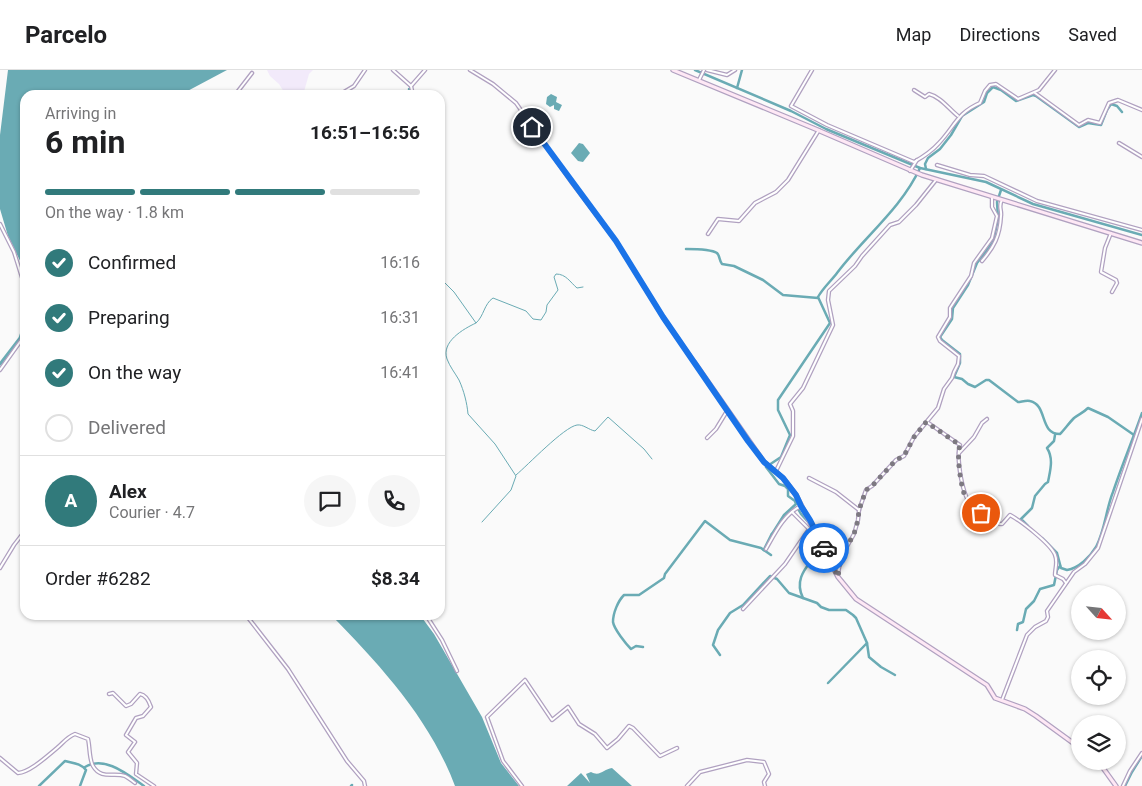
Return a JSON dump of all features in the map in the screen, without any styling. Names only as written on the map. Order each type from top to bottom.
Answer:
[{"type":"street","points":[[347,90],[354,86],[366,70]]},
{"type":"street","points":[[393,70],[411,86],[412,90]]},
{"type":"street","points":[[411,86],[425,70]]},
{"type":"street","points":[[470,70],[493,84],[516,103],[572,183],[616,241],[663,317],[764,462],[783,478],[796,495],[838,577],[856,599],[987,685],[995,698],[1025,709],[1071,741]]},
{"type":"street","points":[[673,70],[699,79],[819,130],[922,176],[1142,243]]},
{"type":"street","points":[[699,79],[704,70]]},
{"type":"street","points":[[708,70],[727,75],[735,70]]},
{"type":"street","points":[[812,70],[791,106],[844,132],[914,162],[917,161]]},
{"type":"street","points":[[910,171],[917,161],[940,142],[958,116],[971,106],[980,103],[987,88],[992,84],[1001,87],[1016,98],[1041,88],[1055,70]]},
{"type":"street","points":[[239,90],[252,73]]},
{"type":"street","points":[[914,90],[925,97],[929,94],[944,102],[958,116]]},
{"type":"street","points":[[1034,92],[1080,125],[1088,120],[1100,122],[1109,103],[1118,100],[1142,110]]},
{"type":"street","points":[[708,234],[718,219],[739,221],[755,203],[776,192],[793,174],[802,155],[819,130]]},
{"type":"street","points":[[840,139],[844,132]]},
{"type":"street","points":[[1119,143],[1142,157]]},
{"type":"street","points":[[937,166],[970,175],[984,176],[1038,201],[1142,230]]},
{"type":"street","points":[[775,472],[793,436],[793,411],[790,404],[803,388],[833,325],[828,300],[829,291],[855,266],[890,225],[899,222],[936,180]]},
{"type":"street","points":[[838,577],[841,557],[854,534],[866,490],[896,460],[904,456],[914,437],[938,408],[944,389],[952,378],[958,364],[959,356],[938,338],[950,317],[950,308],[971,276],[974,263],[992,238],[997,216],[992,207],[992,197]]},
{"type":"street","points":[[982,262],[998,239],[1001,216],[1000,204],[1002,200]]},
{"type":"street","points":[[0,224],[14,252],[20,271]]},
{"type":"street","points":[[1111,233],[1105,248],[1100,272],[1116,280],[1117,283],[1112,292]]},
{"type":"street","points":[[0,370],[20,342]]},
{"type":"street","points":[[707,438],[716,429],[728,411]]},
{"type":"street","points":[[959,453],[987,419]]},
{"type":"street","points":[[1001,701],[1027,635],[1035,627],[1046,622],[1048,618],[1047,611],[1066,583],[1074,572],[1085,564],[1098,548],[1142,419]]},
{"type":"street","points":[[926,422],[960,445],[958,457],[967,501],[977,511],[1000,524],[1010,516],[1027,527],[1054,553],[1057,564],[1055,575],[1066,583]]},
{"type":"street","points":[[810,478],[836,492],[859,510]]},
{"type":"street","points":[[766,549],[776,529],[792,512],[801,506]]},
{"type":"street","points":[[743,608],[785,564],[809,529],[792,512]]},
{"type":"street","points":[[0,568],[20,537]]},
{"type":"street","points":[[250,620],[288,669],[366,786]]},
{"type":"street","points":[[429,620],[442,640],[457,671]]},
{"type":"street","points":[[522,786],[503,761],[487,716],[525,680],[552,720],[568,707],[579,724],[595,734],[608,748],[629,726],[660,756],[677,748]]},
{"type":"street","points":[[109,694],[113,693],[126,706],[131,704],[140,694],[149,701],[151,707],[143,716],[136,718],[126,735],[135,742],[128,752],[137,763],[136,774],[154,786]]},
{"type":"street","points":[[0,758],[18,774],[27,772],[58,748],[68,736],[75,734],[88,739],[92,766],[99,773],[108,776],[125,776],[135,782]]},
{"type":"street","points":[[1123,786],[1142,753]]},
{"type":"street","points":[[687,786],[700,772],[747,760],[764,762],[769,774],[764,782],[765,786]]},
{"type":"street","points":[[1104,770],[1116,786]]},
{"type":"shaded area","points":[[267,70],[313,70],[309,74],[304,90],[283,90]]},
{"type":"water","points":[[8,70],[227,70],[189,90],[20,90],[20,261],[8,236],[0,209],[0,135]]},
{"type":"water","points":[[551,94],[557,97],[556,102],[562,105],[559,111],[554,109],[554,105],[550,107],[546,104],[547,97]]},
{"type":"water","points":[[579,143],[583,144],[590,153],[583,162],[578,161],[571,153]]},
{"type":"water","points":[[336,620],[424,620],[434,634],[482,717],[501,763],[519,786],[455,786],[445,761],[418,716],[368,653]]},
{"type":"water","points":[[612,768],[632,786],[567,786],[581,773],[590,783],[586,774],[591,772],[597,774]]},
{"type":"waterway","points":[[695,70],[791,111],[826,129],[920,168],[986,182],[1033,204],[1142,235]]},
{"type":"waterway","points":[[737,88],[742,70]]},
{"type":"waterway","points":[[926,169],[925,164],[928,158],[940,149],[962,116],[984,102],[987,93],[993,87],[1001,90],[1016,101],[1033,95],[1036,96],[1079,127],[1088,123],[1101,125],[1111,104],[1117,106],[1122,112]]},
{"type":"waterway","points":[[772,534],[784,515],[796,504],[788,496],[788,489],[779,484],[766,467],[781,457],[790,435],[778,410],[778,400],[830,323],[818,297],[893,210],[920,168]]},
{"type":"waterway","points":[[1001,190],[997,202],[998,219],[993,242],[977,263],[968,285],[953,308],[952,319],[940,337],[960,354],[960,363],[954,377],[962,379],[975,387],[989,380],[1018,402],[1028,401],[1036,404],[1046,425],[1053,433],[1060,434],[1074,418],[1088,408],[1108,417],[1134,435]]},
{"type":"waterway","points":[[686,249],[717,253],[722,264],[734,266],[763,280],[783,295],[818,298]]},
{"type":"waterway","points":[[445,283],[454,292],[476,323],[493,298],[526,311],[533,319],[541,320],[546,312],[547,305],[558,290],[554,277],[556,274],[565,277],[577,288],[583,287]]},
{"type":"waterway","points":[[476,323],[454,337],[447,347],[447,359],[461,384],[468,414],[495,444],[516,476],[511,490],[482,522]]},
{"type":"waterway","points":[[0,364],[20,338]]},
{"type":"waterway","points":[[1042,538],[1057,553],[1061,568],[1067,570],[1076,567],[1091,555],[1099,540],[1111,499],[1142,413]]},
{"type":"waterway","points":[[516,475],[571,427],[579,425],[595,431],[608,417],[644,449],[652,459]]},
{"type":"waterway","points":[[1028,526],[1021,519],[1032,508],[1035,496],[1048,482],[1051,461],[1047,448],[1054,441],[1055,435]]},
{"type":"waterway","points":[[797,507],[809,523]]},
{"type":"waterway","points":[[643,647],[636,646],[631,649],[616,628],[613,619],[618,604],[624,595],[639,595],[664,578],[665,574],[705,521],[730,540],[761,548],[771,555]]},
{"type":"waterway","points":[[764,550],[772,534]]},
{"type":"waterway","points":[[820,543],[816,555],[803,573],[800,581],[803,598],[829,610],[846,610],[856,618],[867,643]]},
{"type":"waterway","points":[[1017,630],[1018,624],[1023,622],[1026,609],[1034,601],[1040,589],[1054,585],[1057,570],[1060,566]]},
{"type":"waterway","points":[[720,655],[713,645],[718,630],[730,613],[743,605],[770,576],[777,579],[789,593],[803,598]]},
{"type":"waterway","points":[[828,683],[867,643],[869,657],[895,675]]},
{"type":"waterway","points":[[1125,786],[1142,756]]},
{"type":"waterway","points":[[39,786],[65,761],[79,765],[86,770],[80,786]]},
{"type":"waterway","points":[[85,767],[100,763],[108,765],[124,772],[144,786]]},
{"type":"way so far","points":[[824,548],[838,577],[841,557],[854,534],[864,493],[896,460],[904,456],[914,437],[926,422],[947,434],[960,445],[958,457],[967,501],[981,513]]},
{"type":"route","points":[[532,127],[616,241],[663,317],[748,441],[764,462],[783,478],[796,495],[824,548]]}]
